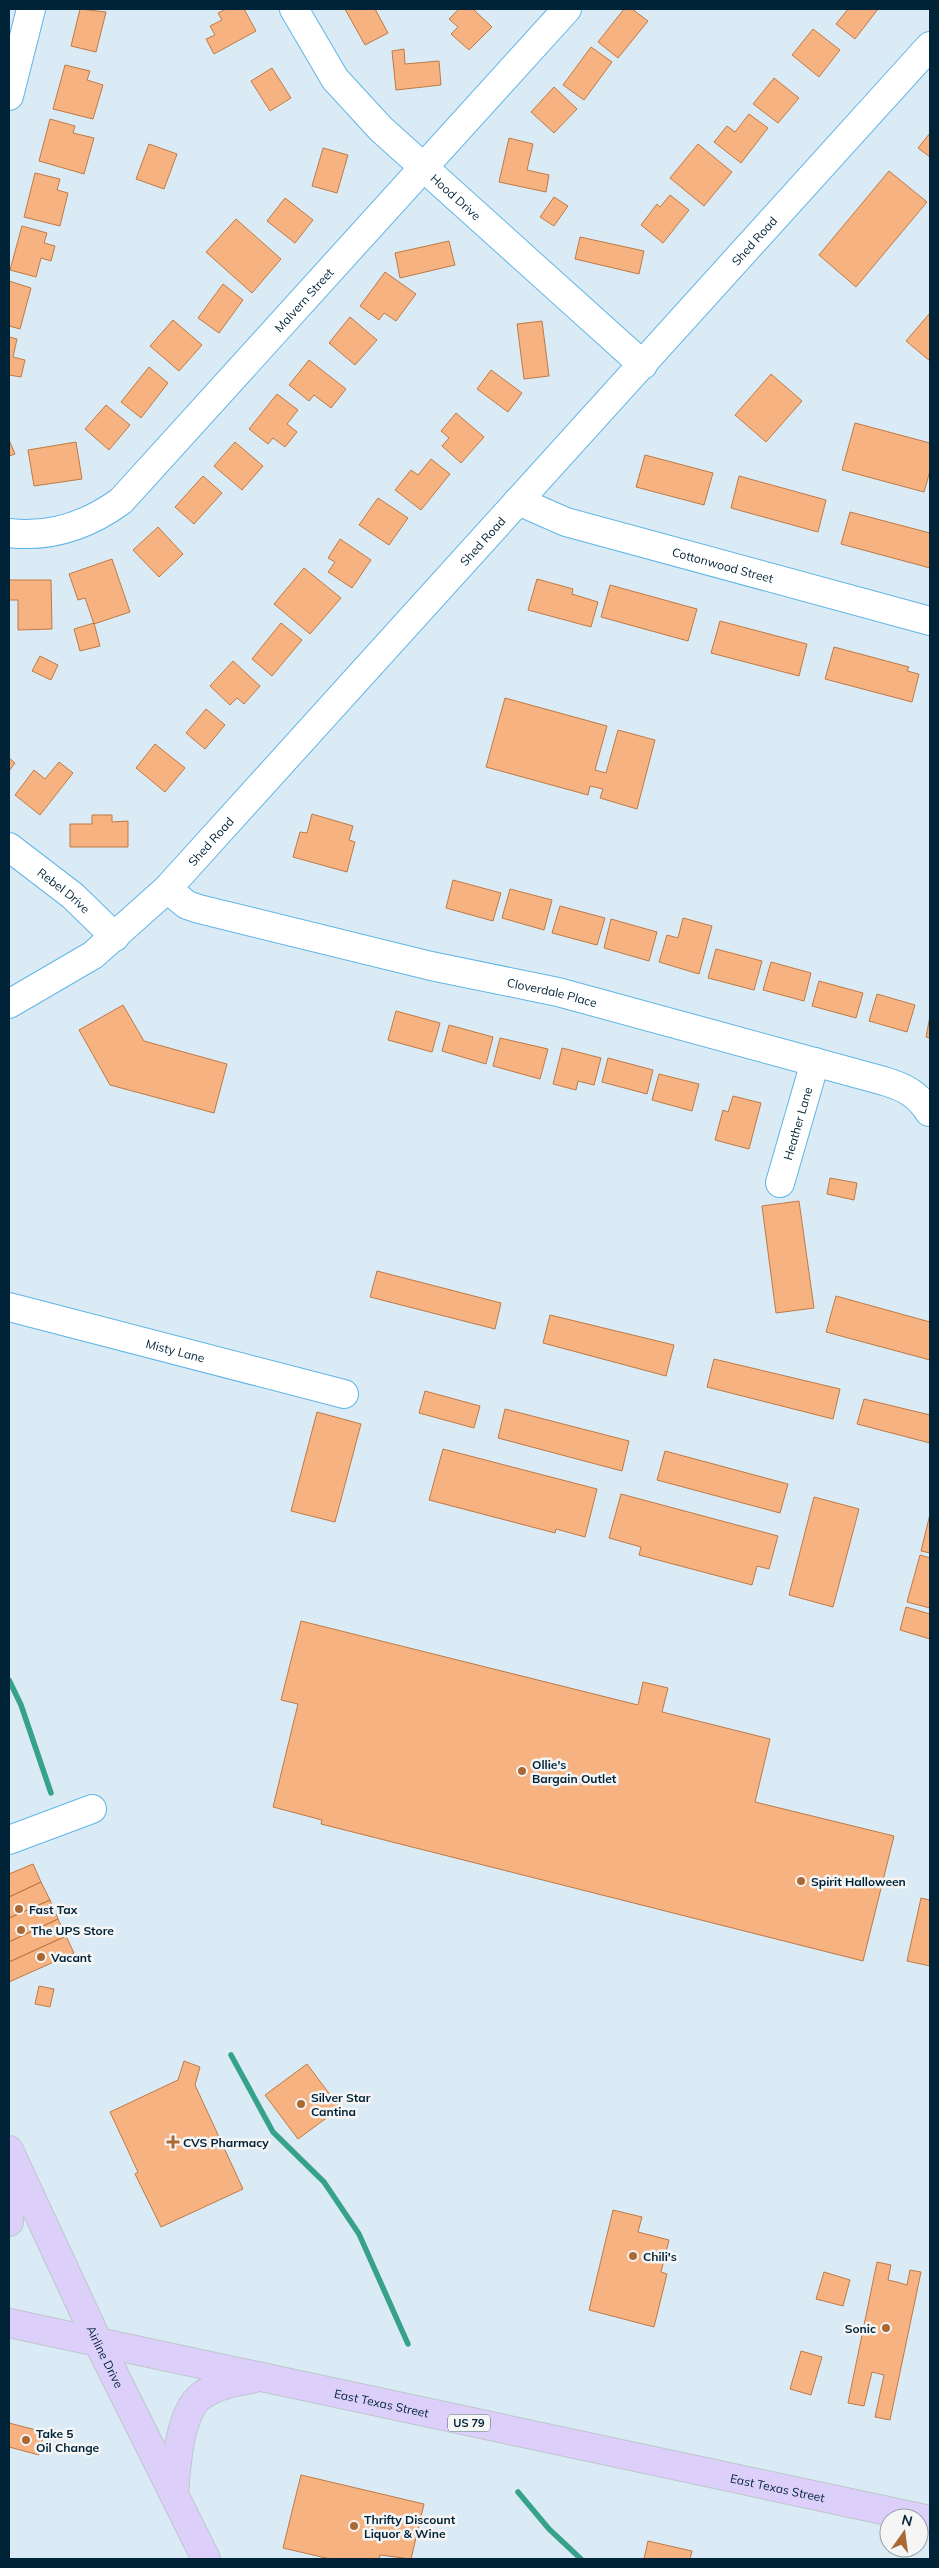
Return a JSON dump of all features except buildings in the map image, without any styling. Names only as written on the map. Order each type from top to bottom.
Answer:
[{"type":"main road","points":[[9,2222],[13,2191],[11,2155]]},
{"type":"main road","name":"Airline Drive","points":[[11,2155],[98,2342],[206,2559]]},
{"type":"main road","name":"East Texas Street","points":[[9,2323],[930,2520]]},
{"type":"main road","points":[[174,2494],[182,2436],[192,2407],[200,2397],[219,2386],[260,2378]]},
{"type":"street","points":[[9,96],[31,9]]},
{"type":"street","name":"Hood Drive","points":[[294,9],[335,79],[381,129],[643,364]]},
{"type":"street","name":"Malvern Street","points":[[9,533],[38,533],[74,527],[105,512],[121,501],[566,9]]},
{"type":"street","name":"Shed Road","points":[[9,1004],[93,955],[167,889],[930,46]]},
{"type":"street","name":"Cottonwood Street","points":[[518,501],[566,522],[930,622]]},
{"type":"street","name":"Rebel Drive","points":[[9,847],[73,896],[115,937]]},
{"type":"street","name":"Cloverdale Place","points":[[167,889],[187,905],[431,966],[540,987],[816,1062],[908,1090],[918,1098],[929,1112]]},
{"type":"street","name":"Heather Lane","points":[[780,1184],[816,1062]]},
{"type":"street","name":"Misty Lane","points":[[9,1307],[344,1394]]},
{"type":"street","points":[[9,1840],[92,1809]]},
{"type":"waterway","points":[[9,1680],[21,1705],[51,1793]]},
{"type":"waterway","points":[[231,2055],[273,2132],[324,2182],[359,2234],[408,2344]]},
{"type":"waterway","points":[[518,2492],[549,2529],[581,2559]]},
{"type":"place","name":"Ollie's Bargain Outlet","points":[[522,1771]]},
{"type":"place","name":"Spirit Halloween","points":[[801,1881]]},
{"type":"place","name":"Fast Tax","points":[[19,1909]]},
{"type":"place","name":"The UPS Store","points":[[21,1930]]},
{"type":"place","name":"Vacant","points":[[41,1957]]},
{"type":"place","name":"Silver Star Cantina","points":[[301,2104]]},
{"type":"place","name":"CVS Pharmacy","points":[[173,2142]]},
{"type":"place","name":"Chili's","points":[[633,2256]]},
{"type":"place","name":"Sonic","points":[[886,2328]]},
{"type":"place","name":"Take 5 Oil Change","points":[[26,2440]]},
{"type":"place","name":"Thrifty Discount Liquor & Wine","points":[[354,2526]]}]
